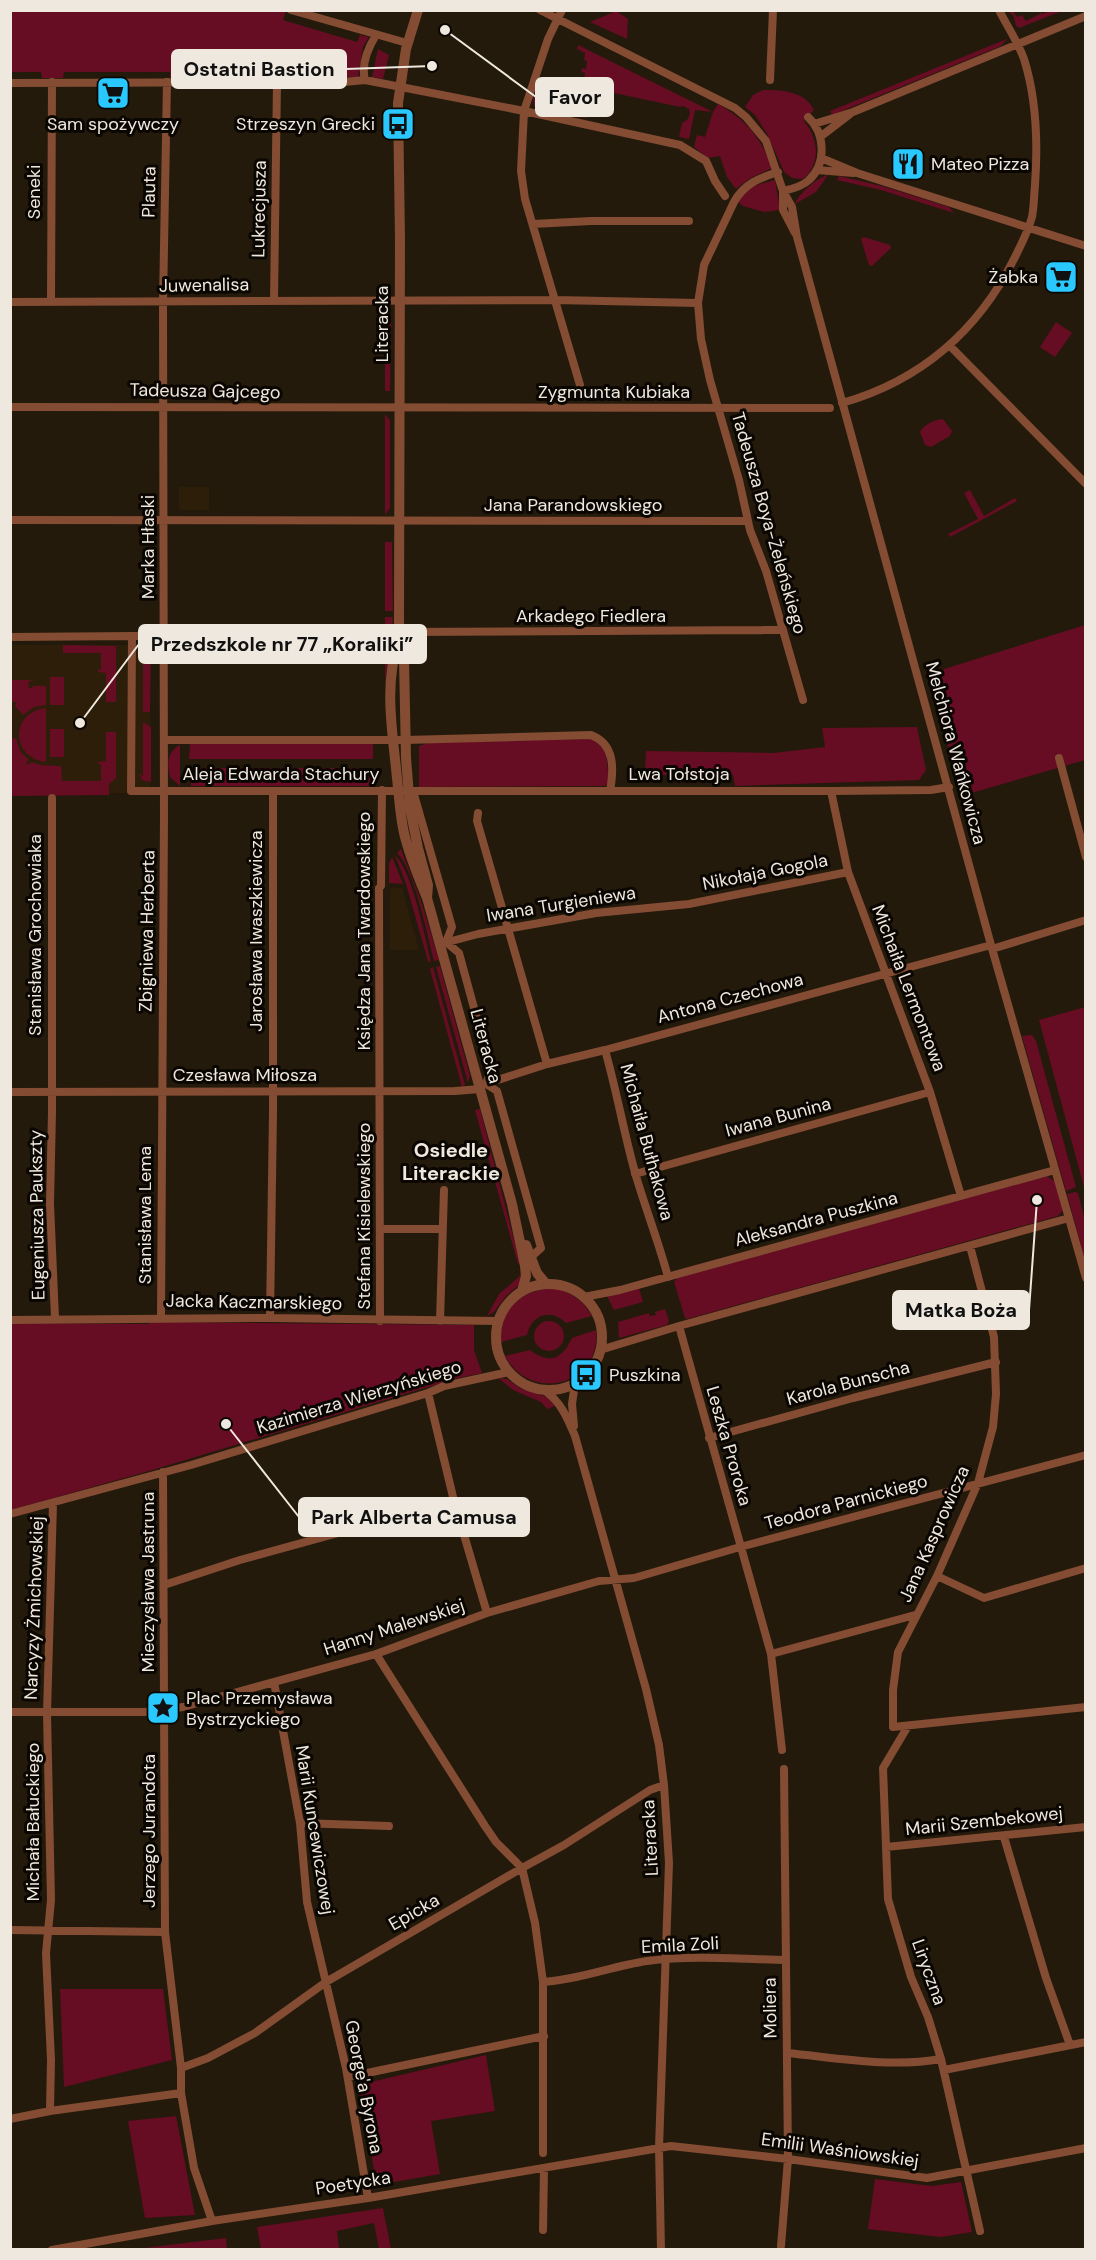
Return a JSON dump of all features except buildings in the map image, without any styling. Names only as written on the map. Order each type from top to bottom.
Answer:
[{"type":"street","name":"Literacka","points":[[418,10],[407,43],[399,87],[399,636],[404,659],[407,791],[404,834],[443,943],[482,1086],[525,1266],[525,1282],[522,1291]]},
{"type":"street","name":"Melchiora Wańkowicza","points":[[540,10],[719,99],[741,112],[759,130],[766,141],[783,191],[783,210],[797,237],[992,947],[1086,1278]]},
{"type":"street","points":[[562,10],[538,64],[524,111],[521,171],[525,199],[580,385]]},
{"type":"street","points":[[770,80],[773,10]]},
{"type":"street","points":[[842,403],[877,392],[950,346],[997,289],[1028,227],[1032,216],[1037,135],[1027,72],[1017,44],[999,10]]},
{"type":"street","points":[[293,11],[407,43]]},
{"type":"street","points":[[814,124],[853,112],[1086,16]]},
{"type":"street","points":[[365,80],[363,73],[369,48],[376,35]]},
{"type":"street","points":[[10,82],[356,82],[365,80],[680,145],[706,161],[725,196]]},
{"type":"street","name":"Seneki","points":[[51,302],[52,82]]},
{"type":"street","name":"Plauta","points":[[164,302],[167,82]]},
{"type":"street","name":"Lukrecjusza","points":[[274,301],[278,82]]},
{"type":"street","points":[[820,136],[853,112]]},
{"type":"street","points":[[783,191],[805,184],[817,170],[821,158],[820,136],[808,117]]},
{"type":"street","points":[[821,158],[857,173],[1086,246]]},
{"type":"street","points":[[817,170],[857,173]]},
{"type":"street","name":"Tadeusza Boya-Żeleńskiego","points":[[778,172],[749,184],[739,193],[704,265],[698,303],[703,355],[739,480],[747,521],[766,571],[803,700]]},
{"type":"street","points":[[533,224],[591,221],[689,221]]},
{"type":"street","name":"Juwenalisa","points":[[10,302],[556,300],[698,303]]},
{"type":"street","name":"Marka Hłaski","points":[[164,302],[164,791]]},
{"type":"street","points":[[950,346],[1086,484]]},
{"type":"street","name":"Tadeusza Gajcego","points":[[10,408],[399,408]]},
{"type":"street","name":"Zygmunta Kubiaka","points":[[399,408],[830,408]]},
{"type":"street","name":"Jana Parandowskiego","points":[[10,520],[747,521]]},
{"type":"street","name":"Arkadego Fiedlera","points":[[399,636],[783,630]]},
{"type":"street","points":[[10,637],[358,634]]},
{"type":"street","name":"Literacka","points":[[399,636],[392,682],[393,740],[407,791]]},
{"type":"street","name":"Aleja Edwarda Stachury","points":[[132,637],[131,791],[407,791]]},
{"type":"street","name":"Aleja Edwarda Stachury","points":[[164,740],[405,740],[591,735],[604,741],[611,755],[610,791]]},
{"type":"street","points":[[1059,758],[1086,857]]},
{"type":"street","name":"Lwa Tołstoja","points":[[407,791],[831,791],[931,790],[949,787]]},
{"type":"street","name":"Księdza Jana Twardowskiego","points":[[380,1091],[379,888],[381,886],[382,790]]},
{"type":"street","name":"Zbigniewa Herberta","points":[[162,1091],[164,791]]},
{"type":"street","name":"Jarosława Iwaszkiewicza","points":[[270,1318],[273,1112],[273,791]]},
{"type":"street","points":[[407,791],[452,927],[443,943],[459,953],[491,1070],[482,1086],[497,1091],[541,1248],[531,1257]]},
{"type":"street","name":"Michaiła Lermontowa","points":[[831,791],[848,872],[930,1092],[961,1196]]},
{"type":"street","name":"Stanisława Grochowiaka","points":[[52,798],[52,1092]]},
{"type":"street","points":[[478,813],[477,821],[547,1064]]},
{"type":"street","name":"Nikołaja Gogola","points":[[689,904],[848,872]]},
{"type":"street","name":"Iwana Turgieniewa","points":[[443,943],[509,928],[596,913],[689,904]]},
{"type":"street","name":"Antona Czechowa","points":[[482,1086],[547,1064],[884,973],[992,947],[1086,920]]},
{"type":"street","name":"Michaiła Bułhakowa","points":[[605,1050],[635,1174],[650,1225],[658,1239],[668,1277]]},
{"type":"street","name":"Czesława Miłosza","points":[[10,1092],[458,1091],[482,1086]]},
{"type":"street","name":"Stanisława Lema","points":[[161,1318],[162,1091]]},
{"type":"street","name":"Stefana Kisielewskiego","points":[[380,1091],[380,1321]]},
{"type":"street","name":"Eugeniusza Paukszty","points":[[52,1092],[50,1204],[55,1318]]},
{"type":"street","name":"Iwana Bunina","points":[[635,1174],[930,1092]]},
{"type":"street","name":"Aleksandra Puszkina","points":[[584,1297],[620,1290],[1055,1170]]},
{"type":"street","points":[[440,1322],[444,1190]]},
{"type":"street","name":"Literacka","points":[[512,1204],[537,1274],[546,1284]]},
{"type":"street","points":[[600,1350],[1069,1218]]},
{"type":"street","points":[[380,1228],[443,1229]]},
{"type":"street","name":"Jana Kasprowicza","points":[[908,1726],[893,1727],[893,1690],[898,1652],[937,1576],[978,1483],[993,1428],[996,1394],[994,1337],[970,1246]]},
{"type":"street","points":[[546,1284],[573,1289],[584,1297],[598,1317],[602,1338],[595,1363],[586,1375],[565,1387],[544,1390],[519,1381],[509,1372],[496,1346],[498,1321],[512,1299],[522,1291],[546,1284]]},
{"type":"street","name":"Jacka Kaczmarskiego","points":[[10,1320],[270,1318],[498,1321]]},
{"type":"street","name":"Leszka Proroka","points":[[679,1326],[771,1654],[782,1750]]},
{"type":"street","name":"Karola Bunscha","points":[[709,1438],[853,1398],[996,1362]]},
{"type":"street","name":"Kazimierza Wierzyńskiego","points":[[10,1514],[163,1472],[428,1393],[444,1386],[509,1372]]},
{"type":"street","name":"Literacka","points":[[575,1383],[572,1404],[575,1436]]},
{"type":"street","name":"Literacka","points":[[544,1390],[562,1407],[575,1436],[646,1689],[659,1745],[669,1863],[659,2148],[661,2250]]},
{"type":"street","points":[[428,1393],[454,1501],[487,1613]]},
{"type":"street","name":"Teodora Parnickiego","points":[[615,1579],[634,1578],[740,1547],[1086,1455]]},
{"type":"street","name":"Mieczysława Jastruna","points":[[163,1472],[164,1710]]},
{"type":"street","points":[[164,1585],[261,1554],[454,1501]]},
{"type":"street","name":"Narcyzy Żmichowskiej","points":[[47,1713],[53,1504]]},
{"type":"street","points":[[937,1576],[984,1598],[1086,1568]]},
{"type":"street","name":"Hanny Malewskiej","points":[[10,1712],[145,1712],[183,1707],[376,1654],[487,1613],[599,1581],[615,1579]]},
{"type":"street","points":[[771,1654],[915,1616]]},
{"type":"street","points":[[376,1654],[485,1826],[496,1842],[522,1868],[535,1923],[543,1982],[543,2153]]},
{"type":"street","name":"Marii Kuncewiczowej","points":[[274,1682],[300,1823],[307,1902],[326,1982]]},
{"type":"street","points":[[908,1726],[1086,1707]]},
{"type":"street","name":"Jerzego Jurandota","points":[[164,1710],[165,1932],[181,2068],[181,2093],[194,2168],[212,2220]]},
{"type":"street","name":"Michała Bałuckiego","points":[[47,1713],[51,1900],[46,1953],[51,2060],[50,2111]]},
{"type":"street","name":"Liryczna","points":[[908,1726],[884,1768],[887,1892],[911,1977],[928,2017],[941,2059],[980,2231]]},
{"type":"street","name":"Moliera","points":[[781,2246],[788,2159],[784,1769]]},
{"type":"street","name":"Epicka","points":[[181,2068],[208,2058],[255,2033],[326,1982],[564,1845],[650,1790],[664,1785]]},
{"type":"street","points":[[300,1823],[389,1826]]},
{"type":"street","name":"Marii Szembekowej","points":[[886,1847],[1086,1827]]},
{"type":"street","points":[[1004,1837],[1046,1978],[1070,2045]]},
{"type":"street","points":[[10,1930],[165,1932]]},
{"type":"street","name":"Emila Zoli","points":[[543,1982],[571,1979],[621,1966],[667,1959],[786,1960]]},
{"type":"street","name":"George'a Byrona","points":[[326,1982],[348,2077],[368,2198]]},
{"type":"street","points":[[348,2077],[544,2036]]},
{"type":"street","points":[[944,2070],[1086,2042]]},
{"type":"street","points":[[787,2053],[890,2062],[920,2063],[941,2059]]},
{"type":"street","points":[[10,2119],[50,2111],[181,2093]]},
{"type":"street","name":"Emilii Waśniowskiej","points":[[659,2148],[671,2145],[927,2178],[1086,2148]]},
{"type":"street","name":"Poetycka","points":[[52,2250],[212,2220],[368,2198],[659,2148]]},
{"type":"street","points":[[543,2230],[544,2168]]},
{"type":"shaded area","points":[[10,11],[286,11],[283,20],[357,42],[360,35],[369,37],[363,47],[358,77],[170,78],[170,72],[64,72],[63,78],[42,78],[41,72],[11,72]]},
{"type":"shaded area","points":[[616,11],[628,19],[627,39],[590,22]]},
{"type":"shaded area","points":[[1007,11],[1013,11],[1017,17],[1022,15],[1026,21],[1040,14],[1039,11],[1042,14],[1049,11],[1062,11],[1019,28],[1016,26],[1013,15]]},
{"type":"shaded area","points":[[1007,39],[1001,46],[832,115],[830,111]]},
{"type":"shaded area","points":[[578,45],[713,112],[695,110],[689,139],[679,137],[682,123],[690,114],[689,109],[595,89],[592,91],[586,118],[538,110],[534,106],[533,97],[575,104],[582,88],[578,87],[579,83],[583,84],[585,73],[581,72],[582,68],[586,69],[587,61],[584,60],[585,53],[577,49]]},
{"type":"shaded area","points":[[378,49],[389,55],[383,79],[372,77]]},
{"type":"shaded area","points":[[763,90],[785,91],[799,95],[814,110],[804,121],[815,143],[815,158],[809,173],[803,179],[792,178],[784,172],[767,134],[755,115],[745,107],[753,95]]},
{"type":"shaded area","points":[[718,104],[737,116],[757,138],[772,168],[749,179],[736,189],[727,177],[720,156],[708,158],[694,147],[697,135],[705,137]]},
{"type":"shaded area","points":[[828,175],[816,192],[795,204],[809,186]]},
{"type":"shaded area","points":[[839,176],[882,186],[949,207],[954,213],[881,190],[837,180]]},
{"type":"shaded area","points":[[775,180],[780,210],[764,212],[743,206],[738,202],[754,187]]},
{"type":"shaded area","points":[[864,237],[890,245],[891,248],[872,266],[869,265],[861,239]]},
{"type":"shaded area","points":[[385,306],[391,315],[390,391],[385,391]]},
{"type":"shaded area","points":[[1056,322],[1072,333],[1055,357],[1040,347]]},
{"type":"shaded area","points":[[385,414],[390,421],[390,508],[385,515]]},
{"type":"shaded area","points":[[943,419],[952,431],[950,436],[931,447],[925,445],[920,432],[922,429],[936,420]]},
{"type":"shaded area","points":[[179,487],[209,487],[209,510],[179,510]]},
{"type":"shaded area","points":[[970,490],[984,516],[1015,498],[1017,501],[950,537],[948,534],[978,519],[964,493]]},
{"type":"shaded area","points":[[385,542],[392,542],[393,611],[385,611]]},
{"type":"shaded area","points":[[385,617],[393,617],[385,683]]},
{"type":"shaded area","points":[[1085,625],[1085,760],[968,794],[964,802],[928,674]]},
{"type":"shaded area","points":[[10,645],[143,645],[150,652],[150,793],[11,793]]},
{"type":"shaded area","points":[[63,645],[116,646],[116,702],[106,702],[106,673],[98,672],[101,669],[101,653],[63,653]]},
{"type":"shaded area","points":[[146,646],[151,647],[150,712],[143,712],[143,662],[139,660]]},
{"type":"shaded area","points":[[50,677],[64,677],[64,705],[50,705]]},
{"type":"shaded area","points":[[11,680],[33,680],[28,682],[29,688],[46,686],[46,705],[34,707],[23,715],[15,706],[16,702],[11,702]]},
{"type":"shaded area","points":[[46,708],[46,762],[34,759],[26,752],[19,735],[26,718],[34,711]]},
{"type":"shaded area","points":[[143,722],[151,727],[151,782],[142,780],[139,774],[143,776]]},
{"type":"shaded area","points":[[917,727],[926,770],[919,780],[735,786],[733,775],[645,773],[646,751],[773,753],[825,747],[822,728]]},
{"type":"shaded area","points":[[50,729],[64,729],[64,757],[50,757]]},
{"type":"shaded area","points":[[106,732],[116,732],[116,778],[109,784],[109,795],[11,796],[11,739],[16,738],[20,751],[29,760],[26,763],[28,765],[31,762],[61,766],[62,781],[101,781],[101,764],[98,762],[106,761]]},
{"type":"shaded area","points":[[594,739],[606,753],[609,782],[605,786],[419,787],[419,746],[431,742]]},
{"type":"shaded area","points":[[190,744],[373,744],[373,759],[189,759]]},
{"type":"shaded area","points":[[180,745],[180,786],[170,777],[168,763],[170,754]]},
{"type":"shaded area","points":[[189,768],[363,768],[373,775],[373,786],[191,786]]},
{"type":"shaded area","points":[[401,849],[421,901],[439,960],[434,961],[415,888],[397,853]]},
{"type":"shaded area","points":[[395,855],[412,889],[431,962],[428,961],[406,884]]},
{"type":"shaded area","points":[[392,857],[403,884],[389,883],[389,864]]},
{"type":"shaded area","points":[[390,888],[402,888],[419,950],[390,950]]},
{"type":"shaded area","points":[[440,966],[470,1076],[468,1083],[436,967]]},
{"type":"shaded area","points":[[433,967],[465,1085],[462,1087],[430,969]]},
{"type":"shaded area","points":[[1086,1007],[1085,1191],[1039,1020]]},
{"type":"shaded area","points":[[1032,1035],[1036,1041],[1076,1187],[1066,1191],[1022,1036]]},
{"type":"shaded area","points":[[480,1109],[520,1263],[518,1264],[475,1110]]},
{"type":"shaded area","points":[[1047,1176],[1056,1182],[1064,1209],[1058,1216],[685,1318],[674,1282],[677,1278]]},
{"type":"shaded area","points":[[1078,1193],[1085,1221],[1085,1260],[1067,1194]]},
{"type":"shaded area","points":[[522,1270],[519,1285],[506,1296],[494,1312],[487,1316],[499,1294],[519,1277]]},
{"type":"shaded area","points":[[554,1288],[576,1298],[592,1316],[566,1323],[555,1316],[543,1316],[533,1322],[527,1335],[501,1342],[504,1320],[515,1303],[532,1292]]},
{"type":"shaded area","points":[[639,1288],[643,1302],[614,1310],[607,1296]]},
{"type":"shaded area","points":[[665,1309],[669,1321],[667,1325],[619,1338],[618,1322],[649,1313],[650,1316],[656,1315],[655,1312]]},
{"type":"shaded area","points":[[549,1321],[559,1326],[564,1336],[559,1346],[549,1351],[539,1346],[534,1336],[539,1326]]},
{"type":"shaded area","points":[[149,1322],[474,1325],[474,1350],[482,1373],[458,1378],[11,1510],[10,1323],[149,1324]]},
{"type":"shaded area","points":[[596,1330],[595,1349],[588,1364],[577,1375],[562,1382],[547,1383],[531,1380],[517,1371],[505,1356],[530,1350],[537,1355],[555,1358],[564,1351],[572,1338]]},
{"type":"shaded area","points":[[498,1378],[507,1379],[520,1388],[547,1397],[555,1406],[547,1409],[541,1402],[513,1390]]},
{"type":"shaded area","points":[[60,1989],[163,1989],[172,2060],[64,2087]]},
{"type":"shaded area","points":[[486,2055],[495,2111],[431,2121],[440,2174],[377,2185],[358,2085]]},
{"type":"shaded area","points":[[176,2116],[195,2215],[145,2218],[128,2121]]},
{"type":"shaded area","points":[[875,2179],[932,2186],[961,2182],[972,2232],[941,2237],[868,2229]]},
{"type":"shaded area","points":[[383,2208],[391,2249],[379,2249],[374,2223],[337,2231],[339,2249],[261,2249],[257,2227]]},
{"type":"shaded area","points":[[226,2238],[227,2249],[136,2249]]},
{"type":"place","name":"Favor","points":[[445,30]]},
{"type":"place","name":"Ostatni Bastion","points":[[432,66]]},
{"type":"place","name":"Sam spożywczy","points":[[113,93]]},
{"type":"place","name":"Strzeszyn Grecki","points":[[398,124]]},
{"type":"place","name":"Mateo Pizza","points":[[908,164]]},
{"type":"place","name":"Żabka","points":[[1061,277]]},
{"type":"place","name":"Przedszkole nr 77 „Koraliki”","points":[[80,723]]},
{"type":"place","name":"Matka Boża","points":[[1037,1200]]},
{"type":"place","name":"Puszkina","points":[[586,1375]]},
{"type":"place","name":"Park Alberta Camusa","points":[[226,1424]]},
{"type":"place","name":"Plac Przemysława Bystrzyckiego","points":[[163,1708]]},
{"type":"district","name":"Osiedle Literackie","points":[[451,1162]]}]
